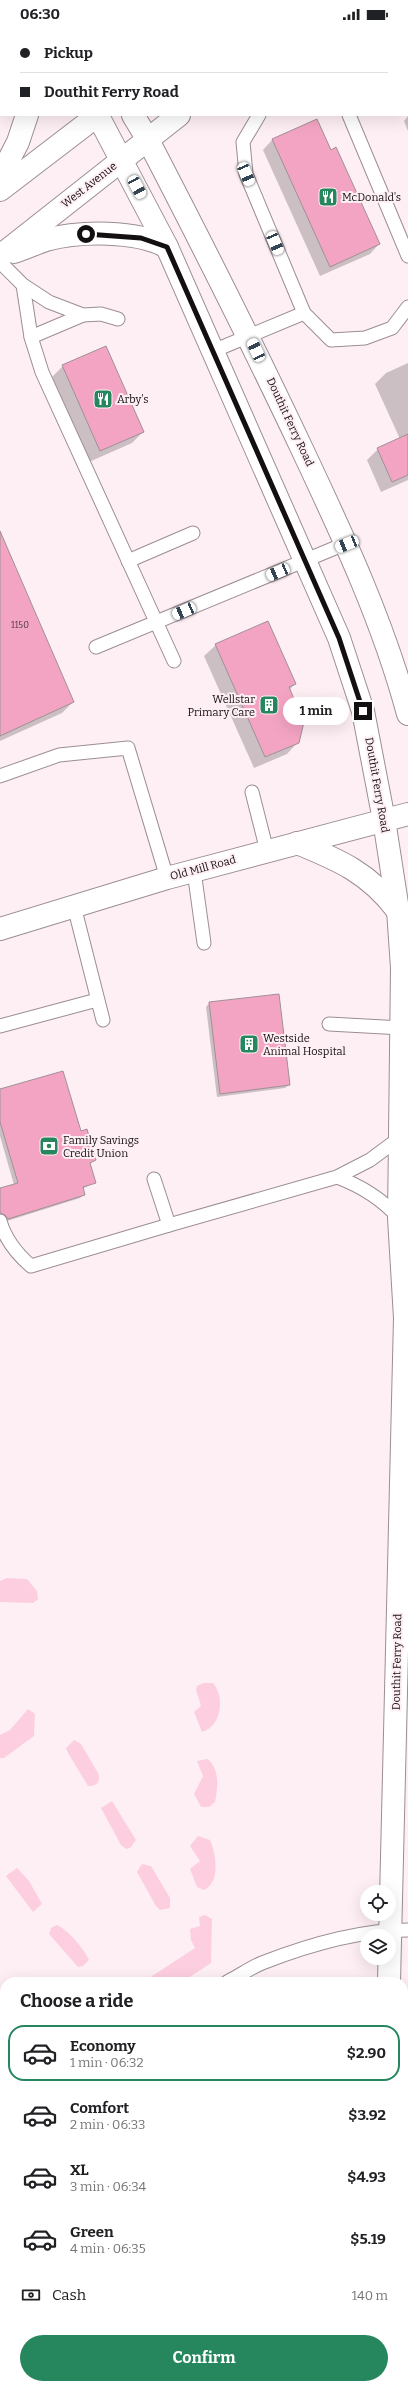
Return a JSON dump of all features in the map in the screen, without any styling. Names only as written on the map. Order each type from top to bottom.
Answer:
[{"type":"street","points":[[0,177],[18,142],[27,116]]},
{"type":"street","points":[[0,190],[97,116]]},
{"type":"street","name":"Douthit Ferry Road","points":[[99,116],[167,247],[339,638],[353,676],[371,746],[384,820],[398,910],[402,968],[399,1218],[406,1311],[399,1930],[390,1977]]},
{"type":"street","name":"Douthit Ferry Road","points":[[134,116],[148,140],[249,336],[347,544],[380,622],[408,714]]},
{"type":"street","name":"West Avenue","points":[[0,257],[178,116]]},
{"type":"street","points":[[0,257],[47,240],[86,234],[141,238],[167,247]]},
{"type":"street","name":"Old Mill Road","points":[[0,929],[168,878],[408,814]]},
{"type":"street","points":[[297,843],[348,865],[363,874],[381,890],[398,910]]},
{"type":"lane","points":[[258,116],[243,142],[246,174],[304,313],[331,340],[358,338],[392,328],[408,307]]},
{"type":"lane","points":[[349,116],[408,256]]},
{"type":"lane","points":[[0,262],[23,285],[49,302],[83,315]]},
{"type":"lane","points":[[23,285],[31,337],[42,372],[174,661]]},
{"type":"lane","points":[[213,351],[304,313]]},
{"type":"lane","points":[[31,337],[83,315],[101,314],[118,319]]},
{"type":"lane","points":[[128,561],[193,533]]},
{"type":"lane","points":[[96,647],[347,544]]},
{"type":"lane","points":[[0,776],[59,755],[128,748],[168,878]]},
{"type":"lane","points":[[252,792],[267,851]]},
{"type":"lane","points":[[194,871],[204,943]]},
{"type":"lane","points":[[74,906],[97,1000],[104,1020]]},
{"type":"lane","points":[[0,1026],[97,1000]]},
{"type":"lane","points":[[329,1024],[402,1028]]},
{"type":"lane","points":[[0,1221],[20,1257],[31,1266],[336,1177],[370,1160],[401,1136]]},
{"type":"lane","points":[[336,1177],[356,1184],[375,1196],[399,1218]]},
{"type":"lane","points":[[154,1179],[169,1225]]},
{"type":"lane","points":[[237,1977],[268,1961],[346,1937],[399,1930]]},
{"type":"shaded area","points":[[7,1578],[27,1579],[37,1591],[38,1599],[33,1603],[0,1602],[0,1581]]},
{"type":"shaded area","points":[[203,1683],[213,1683],[217,1689],[220,1710],[214,1724],[209,1729],[202,1732],[194,1712],[201,1706],[196,1690],[197,1686]]},
{"type":"shaded area","points":[[28,1709],[35,1714],[34,1736],[4,1758],[0,1758],[0,1735],[10,1730]]},
{"type":"shaded area","points":[[74,1740],[81,1744],[98,1773],[99,1781],[94,1785],[88,1786],[68,1753],[66,1748]]},
{"type":"shaded area","points":[[208,1759],[215,1769],[217,1779],[216,1796],[215,1802],[209,1807],[201,1807],[194,1794],[203,1776],[197,1761]]},
{"type":"shaded area","points":[[112,1801],[136,1840],[130,1848],[126,1849],[121,1845],[101,1808]]},
{"type":"shaded area","points":[[198,1836],[210,1840],[216,1867],[213,1881],[204,1890],[197,1887],[190,1869],[200,1861],[190,1846]]},
{"type":"shaded area","points":[[142,1864],[151,1866],[170,1898],[170,1908],[160,1910],[156,1906],[137,1872]]},
{"type":"shaded area","points":[[17,1868],[29,1881],[42,1904],[33,1912],[6,1876]]},
{"type":"shaded area","points":[[205,1915],[212,1919],[211,1963],[190,1977],[151,1977],[195,1948],[191,1940],[190,1929],[200,1926],[199,1917]]},
{"type":"shaded area","points":[[57,1925],[80,1945],[89,1960],[83,1966],[78,1967],[49,1934],[51,1928]]},
{"type":"building","name":"McDonald's","points":[[317,119],[331,150],[336,147],[380,244],[330,267],[272,139]]},
{"type":"building","name":"Arby's","points":[[106,346],[144,432],[100,451],[62,365]]},
{"type":"building","points":[[408,434],[408,475],[392,482],[377,448]]},
{"type":"building","points":[[0,531],[74,702],[0,736]]},
{"type":"building","name":"Wellstar Primary Care","points":[[268,621],[296,684],[289,687],[304,722],[299,743],[265,757],[215,644]]},
{"type":"building","name":"Westside Animal Hospital","points":[[279,994],[290,1085],[220,1094],[209,1002]]},
{"type":"building","name":"Family Savings Credit Union","points":[[63,1071],[81,1131],[87,1129],[96,1160],[90,1163],[96,1183],[83,1187],[85,1195],[8,1219],[5,1215],[0,1213],[0,1188],[18,1183],[0,1122],[0,1089]]},
{"type":"place","name":"McDonald's","points":[[328,197]]},
{"type":"place","name":"Arby's","points":[[103,399]]},
{"type":"place","name":"Wellstar Primary Care","points":[[269,705]]},
{"type":"place","name":"Westside Animal Hospital","points":[[249,1044]]},
{"type":"place","name":"Family Savings Credit Union","points":[[49,1146]]},
{"type":"route","points":[[86,234],[117,235],[141,238],[167,247],[339,638],[353,676],[363,711]]}]
